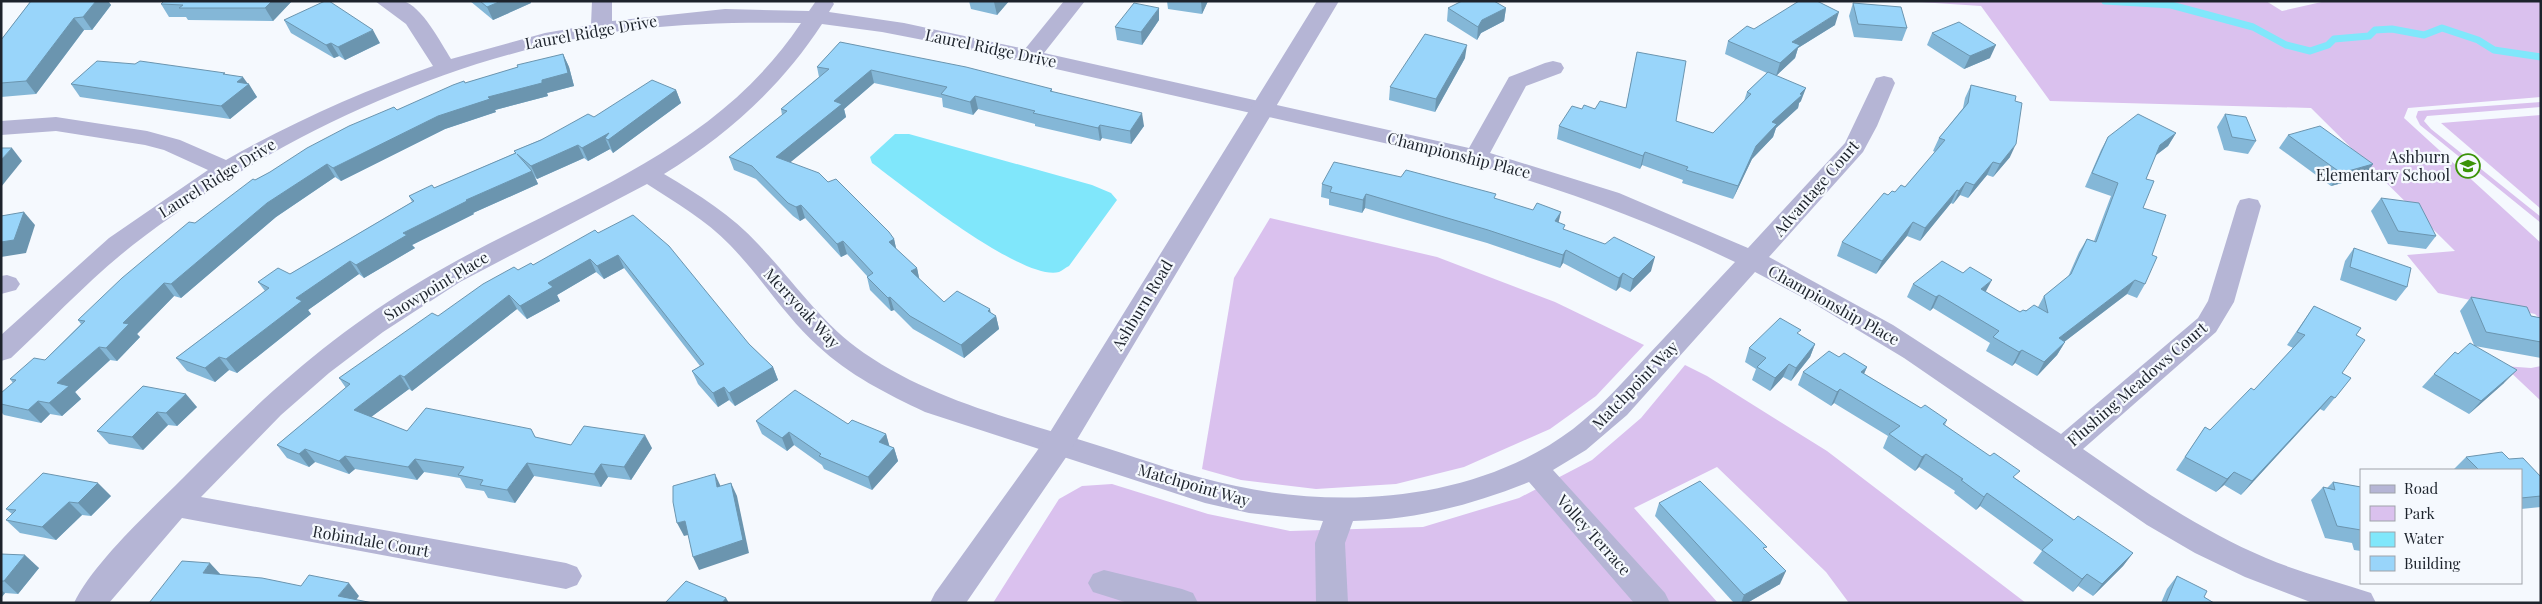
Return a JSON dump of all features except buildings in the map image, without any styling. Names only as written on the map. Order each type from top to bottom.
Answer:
[{"type":"street","points":[[386,1],[409,14],[420,24],[445,68]]},
{"type":"street","points":[[602,1],[602,28]]},
{"type":"street","points":[[1030,56],[1075,1]]},
{"type":"street","name":"Ashburn Road","points":[[947,603],[1058,445],[1328,1]]},
{"type":"street","name":"Laurel Ridge Drive","points":[[1,351],[87,270],[133,232],[226,169],[320,118],[384,90],[445,68],[516,46],[602,28],[708,15],[762,14],[820,9],[1262,108]]},
{"type":"street","name":"Snowpoint Place","points":[[90,603],[114,573],[239,438],[284,396],[335,353],[387,315],[478,260],[593,204],[647,174],[708,133],[756,93],[789,57],[820,9]]},
{"type":"street","points":[[1476,157],[1517,82],[1553,68]]},
{"type":"street","name":"Advantage Court","points":[[1752,260],[1855,147],[1884,83]]},
{"type":"street","name":"Championship Place","points":[[1262,108],[1476,157],[1610,198],[1668,221],[1752,260],[1884,332],[2160,517],[2213,547],[2271,574],[2330,595],[2360,603]]},
{"type":"street","points":[[1,128],[56,124],[147,138],[172,145],[226,169]]},
{"type":"street","name":"Merryoak Way","points":[[647,174],[707,212],[726,227],[816,327],[862,365],[896,386],[935,404],[1058,445]]},
{"type":"street","name":"Flushing Meadows Court","points":[[2062,450],[2148,378],[2207,325],[2221,302],[2249,206]]},
{"type":"street","name":"Matchpoint Way","points":[[1058,445],[1214,493],[1292,507],[1342,509],[1426,502],[1468,492],[1533,468],[1590,432],[1617,407],[1752,260]]},
{"type":"street","name":"Volley Terrace","points":[[1533,468],[1654,603]]},
{"type":"street","name":"Robindale Court","points":[[176,505],[566,576]]},
{"type":"street","points":[[1332,603],[1330,544],[1342,509]]},
{"type":"street","points":[[1104,583],[1182,603]]},
{"type":"green space","points":[[1904,1],[2266,1],[2282,11],[2326,1],[2541,1],[2541,97],[2408,108],[2404,118],[2541,243],[2541,320],[2535,314],[2438,293],[2407,255],[2455,251],[2311,108],[2050,101],[1981,6]]},
{"type":"green space","points":[[2541,102],[2541,107],[2427,116],[2424,121],[2431,129],[2541,217],[2541,223],[2420,125],[2416,117],[2418,111]]},
{"type":"green space","points":[[2541,115],[2541,209],[2441,123]]},
{"type":"green space","points":[[1270,218],[1437,257],[1555,302],[1644,345],[1596,396],[1550,429],[1464,467],[1396,484],[1316,489],[1241,480],[1202,469],[1234,278]]},
{"type":"green space","points":[[1685,365],[1707,376],[1827,451],[2026,603],[1849,603],[1826,572],[1717,467],[1634,508],[1718,603],[993,603],[1059,499],[1082,486],[1112,484],[1208,514],[1290,531],[1423,527],[1519,498],[1592,460],[1641,418]]},
{"type":"green space","points":[[2504,366],[2531,368],[2541,366],[2541,401]]},
{"type":"water","points":[[895,134],[909,134],[1092,185],[1111,193],[1117,200],[1069,266],[1059,272],[1042,271],[992,248],[935,210],[872,163],[870,157]]},
{"type":"waterway","points":[[2105,1],[2171,5],[2253,27],[2286,45],[2310,51],[2328,45],[2334,39],[2369,36],[2375,30],[2392,29],[2424,35],[2442,28],[2478,40],[2494,50],[2541,57]]},
{"type":"place","name":"Ashburn Elementary School","points":[[2468,166]]}]
